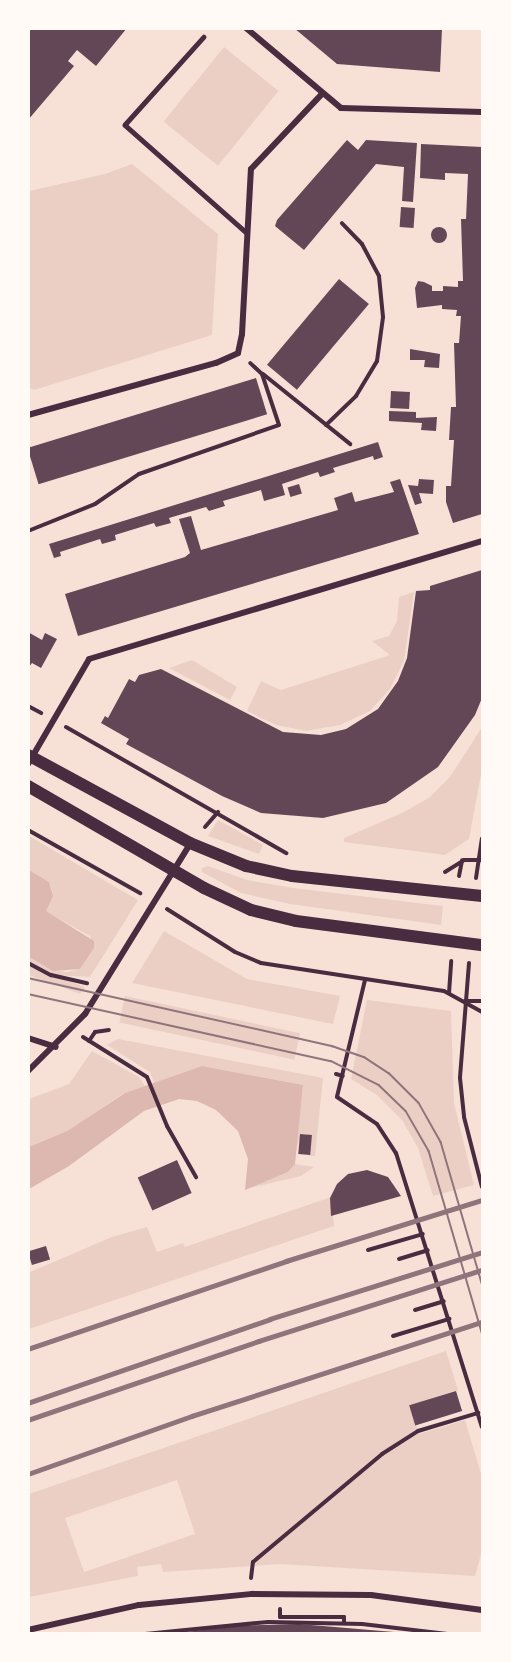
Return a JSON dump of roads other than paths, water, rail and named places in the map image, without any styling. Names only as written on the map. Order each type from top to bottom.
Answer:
[{"type":"main road","points":[[30,759],[229,861],[279,874],[483,896]]},
{"type":"main road","points":[[28,786],[220,896],[266,914],[483,945]]},
{"type":"street","points":[[246,28],[321,95],[341,108],[483,112]]},
{"type":"street","points":[[28,415],[216,363],[238,352],[250,169],[321,95]]},
{"type":"street","points":[[30,759],[89,659],[483,541]]},
{"type":"street","points":[[28,1071],[72,1030],[190,843]]},
{"type":"street","points":[[28,1038],[56,1047]]},
{"type":"street","points":[[28,1630],[38,1630],[138,1605],[252,1594],[371,1595],[483,1610]]},
{"type":"lane","points":[[204,37],[125,125],[247,233]]},
{"type":"tram line","points":[[28,978],[332,1046],[364,1057],[389,1073],[419,1103],[441,1142],[482,1283]]},
{"type":"tram line","points":[[28,994],[331,1061],[379,1085],[406,1111],[429,1151],[482,1332]]},
{"type":"railway","points":[[28,1349],[286,1261],[482,1200]]},
{"type":"railway","points":[[28,1403],[270,1319],[482,1252]]},
{"type":"railway","points":[[28,1420],[259,1341],[482,1270]]},
{"type":"railway","points":[[28,1474],[192,1416],[482,1322]]}]
